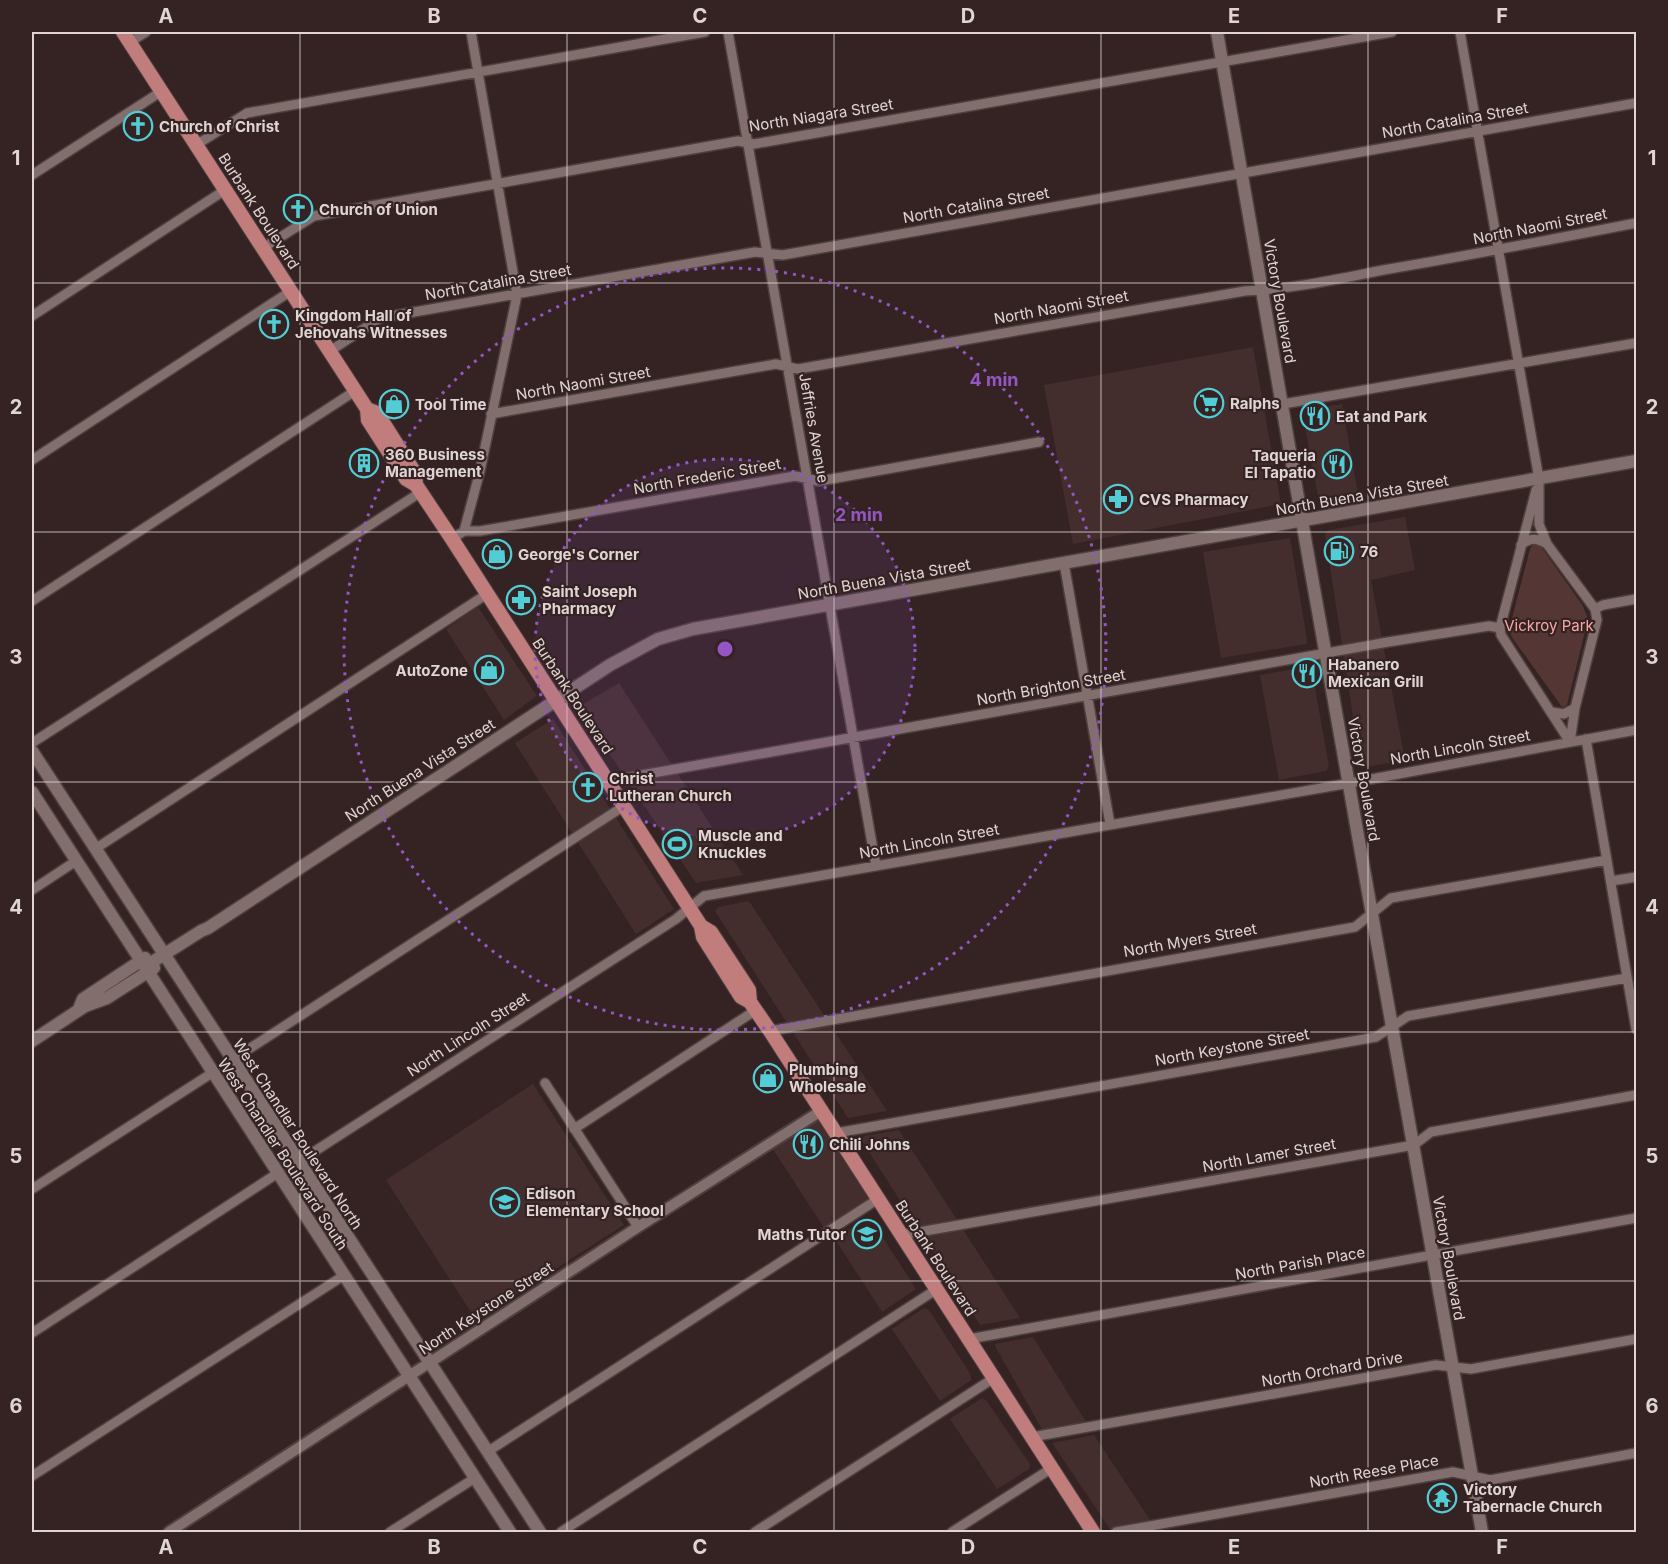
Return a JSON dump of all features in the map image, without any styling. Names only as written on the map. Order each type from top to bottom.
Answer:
[{"type":"main road","name":"Victory Boulevard","points":[[1217,32],[1482,1533]]},
{"type":"main road","name":"Burbank Boulevard","points":[[126,37],[367,409],[377,413],[415,473],[418,488],[701,926],[711,932],[743,980],[749,990],[753,1006],[1093,1533]]},
{"type":"main road","name":"North Buena Vista Street","points":[[32,1041],[82,1008],[83,999],[207,933],[211,927],[508,730],[610,664],[658,639],[693,629],[829,604],[1636,461]]},
{"type":"main road","name":"West Chandler Boulevard North","points":[[32,751],[540,1533]]},
{"type":"main road","name":"West Chandler Boulevard South","points":[[32,792],[510,1533]]},
{"type":"street","points":[[126,37],[146,32]]},
{"type":"street","points":[[464,531],[517,295],[471,32]]},
{"type":"street","points":[[196,145],[247,113],[705,32]]},
{"type":"street","name":"Jeffries Avenue","points":[[728,32],[876,866]]},
{"type":"street","name":"North Niagara Street","points":[[263,248],[314,216],[738,141],[766,142],[1392,32]]},
{"type":"street","points":[[1460,32],[1539,479],[1539,524],[1547,544],[1595,609],[1597,620],[1575,708],[1570,742]]},
{"type":"street","points":[[32,175],[162,91]]},
{"type":"street","name":"North Catalina Street","points":[[330,351],[380,318],[755,252],[783,255],[1636,103]]},
{"type":"street","points":[[32,316],[225,190]]},
{"type":"street","name":"North Naomi Street","points":[[492,414],[776,364],[798,369],[1202,298],[1263,290],[1498,250],[1636,223]]},
{"type":"street","points":[[32,460],[291,291]]},
{"type":"street","points":[[1283,404],[1636,343]]},
{"type":"street","points":[[32,602],[356,391]]},
{"type":"street","name":"North Frederic Street","points":[[452,539],[464,531],[480,531],[795,476],[820,481],[1039,442]]},
{"type":"street","points":[[1539,479],[1500,628],[1501,635],[1570,742]]},
{"type":"street","points":[[32,743],[418,488]]},
{"type":"street","points":[[1521,545],[1529,539],[1536,538],[1547,544]]},
{"type":"street","points":[[1064,562],[1110,824]]},
{"type":"street","points":[[95,849],[487,594]]},
{"type":"street","points":[[1595,609],[1636,598]]},
{"type":"street","name":"North Brighton Street","points":[[608,781],[1489,626],[1500,628]]},
{"type":"street","points":[[1552,712],[1564,714],[1575,708]]},
{"type":"street","name":"North Lincoln Street","points":[[298,1162],[675,919],[704,896],[1350,783],[1636,730]]},
{"type":"street","points":[[1586,739],[1628,978],[1633,991],[1636,1029]]},
{"type":"street","points":[[232,1060],[624,806]]},
{"type":"street","name":"North Myers Street","points":[[770,1031],[1355,927],[1390,898],[1607,860]]},
{"type":"street","points":[[32,890],[76,861]]},
{"type":"street","points":[[1611,881],[1636,877]]},
{"type":"street","name":"North Keystone Street","points":[[836,1133],[1376,1037],[1408,1016],[1628,978]]},
{"type":"street","points":[[574,1129],[753,1006]]},
{"type":"street","points":[[32,1189],[212,1072]]},
{"type":"street","points":[[545,1083],[638,1227]]},
{"type":"street","name":"North Lamer Street","points":[[902,1235],[1414,1145],[1431,1132],[1636,1095]]},
{"type":"street","name":"North Keystone Street","points":[[169,1533],[638,1227],[821,1111]]},
{"type":"street","points":[[32,1333],[278,1173]]},
{"type":"street","points":[[488,1452],[878,1199]]},
{"type":"street","name":"North Parish Place","points":[[969,1339],[1636,1218]]},
{"type":"street","points":[[32,1476],[343,1276]]},
{"type":"street","points":[[561,1533],[937,1289]]},
{"type":"street","name":"North Orchard Drive","points":[[1032,1437],[1436,1365],[1471,1369],[1636,1339]]},
{"type":"street","points":[[755,1533],[994,1378]]},
{"type":"street","name":"North Reese Place","points":[[1116,1533],[1453,1472],[1490,1480],[1636,1453]]},
{"type":"street","points":[[952,1533],[1052,1468]]},
{"type":"street","points":[[390,1533],[475,1478]]},
{"type":"shaded area","points":[[1253,347],[1281,504],[1073,544],[1044,385]]},
{"type":"shaded area","points":[[1342,404],[1358,494],[1325,501],[1318,496],[1302,411]]},
{"type":"shaded area","points":[[1405,517],[1415,570],[1371,580],[1405,760],[1361,768],[1325,534],[1329,530]]},
{"type":"shaded area","points":[[1290,538],[1306,644],[1221,658],[1203,552]]},
{"type":"shaded area","points":[[478,607],[537,696],[504,720],[446,629]]},
{"type":"shaded area","points":[[1311,666],[1329,766],[1326,771],[1279,780],[1260,675]]},
{"type":"shaded area","points":[[619,683],[743,875],[696,883],[578,707]]},
{"type":"shaded area","points":[[553,719],[674,909],[636,934],[515,743]]},
{"type":"shaded area","points":[[749,901],[887,1111],[848,1118],[715,911],[719,907]]},
{"type":"shaded area","name":"Edison Elementary School","points":[[533,1084],[624,1225],[476,1320],[386,1180]]},
{"type":"shaded area","points":[[820,1114],[877,1201],[828,1234],[769,1143]]},
{"type":"shaded area","points":[[899,1130],[1020,1318],[980,1325],[862,1141],[864,1136]]},
{"type":"shaded area","points":[[866,1219],[871,1219],[916,1289],[882,1312],[835,1239]]},
{"type":"shaded area","points":[[924,1308],[929,1310],[971,1375],[971,1380],[940,1401],[892,1329]]},
{"type":"shaded area","points":[[1033,1337],[1086,1422],[1043,1431],[995,1346],[995,1344]]},
{"type":"shaded area","points":[[982,1398],[986,1400],[1030,1464],[1029,1469],[997,1489],[950,1419]]},
{"type":"shaded area","points":[[1094,1435],[1158,1532],[1112,1532],[1052,1443]]},
{"type":"green space","name":"Vickroy Park","points":[[1534,543],[1540,545],[1583,606],[1588,619],[1567,705],[1562,707],[1511,636],[1511,622],[1530,549]]},
{"type":"place","name":"Church of Christ","points":[[138,126]]},
{"type":"place","name":"Church of Union","points":[[298,209]]},
{"type":"place","name":"Kingdom Hall of Jehovahs Witnesses","points":[[274,324]]},
{"type":"place","name":"Ralphs","points":[[1209,403]]},
{"type":"place","name":"Tool Time","points":[[394,404]]},
{"type":"place","name":"Eat and Park","points":[[1315,416]]},
{"type":"place","name":"360 Business Management","points":[[364,463]]},
{"type":"place","name":"Taqueria El Tapatio","points":[[1337,464]]},
{"type":"place","name":"CVS Pharmacy","points":[[1118,499]]},
{"type":"place","name":"76","points":[[1339,551]]},
{"type":"place","name":"George's Corner","points":[[497,554]]},
{"type":"place","name":"Saint Joseph Pharmacy","points":[[521,600]]},
{"type":"place","name":"AutoZone","points":[[489,670]]},
{"type":"place","name":"Habanero Mexican Grill","points":[[1307,673]]},
{"type":"place","name":"Christ Lutheran Church","points":[[588,787]]},
{"type":"place","name":"Muscle and Knuckles","points":[[677,844]]},
{"type":"place","name":"Plumbing Wholesale","points":[[768,1078]]},
{"type":"place","name":"Chili Johns","points":[[808,1144]]},
{"type":"place","name":"Edison Elementary School","points":[[505,1202]]},
{"type":"place","name":"Maths Tutor","points":[[867,1234]]},
{"type":"place","name":"Victory Tabernacle Church","points":[[1442,1498]]}]
